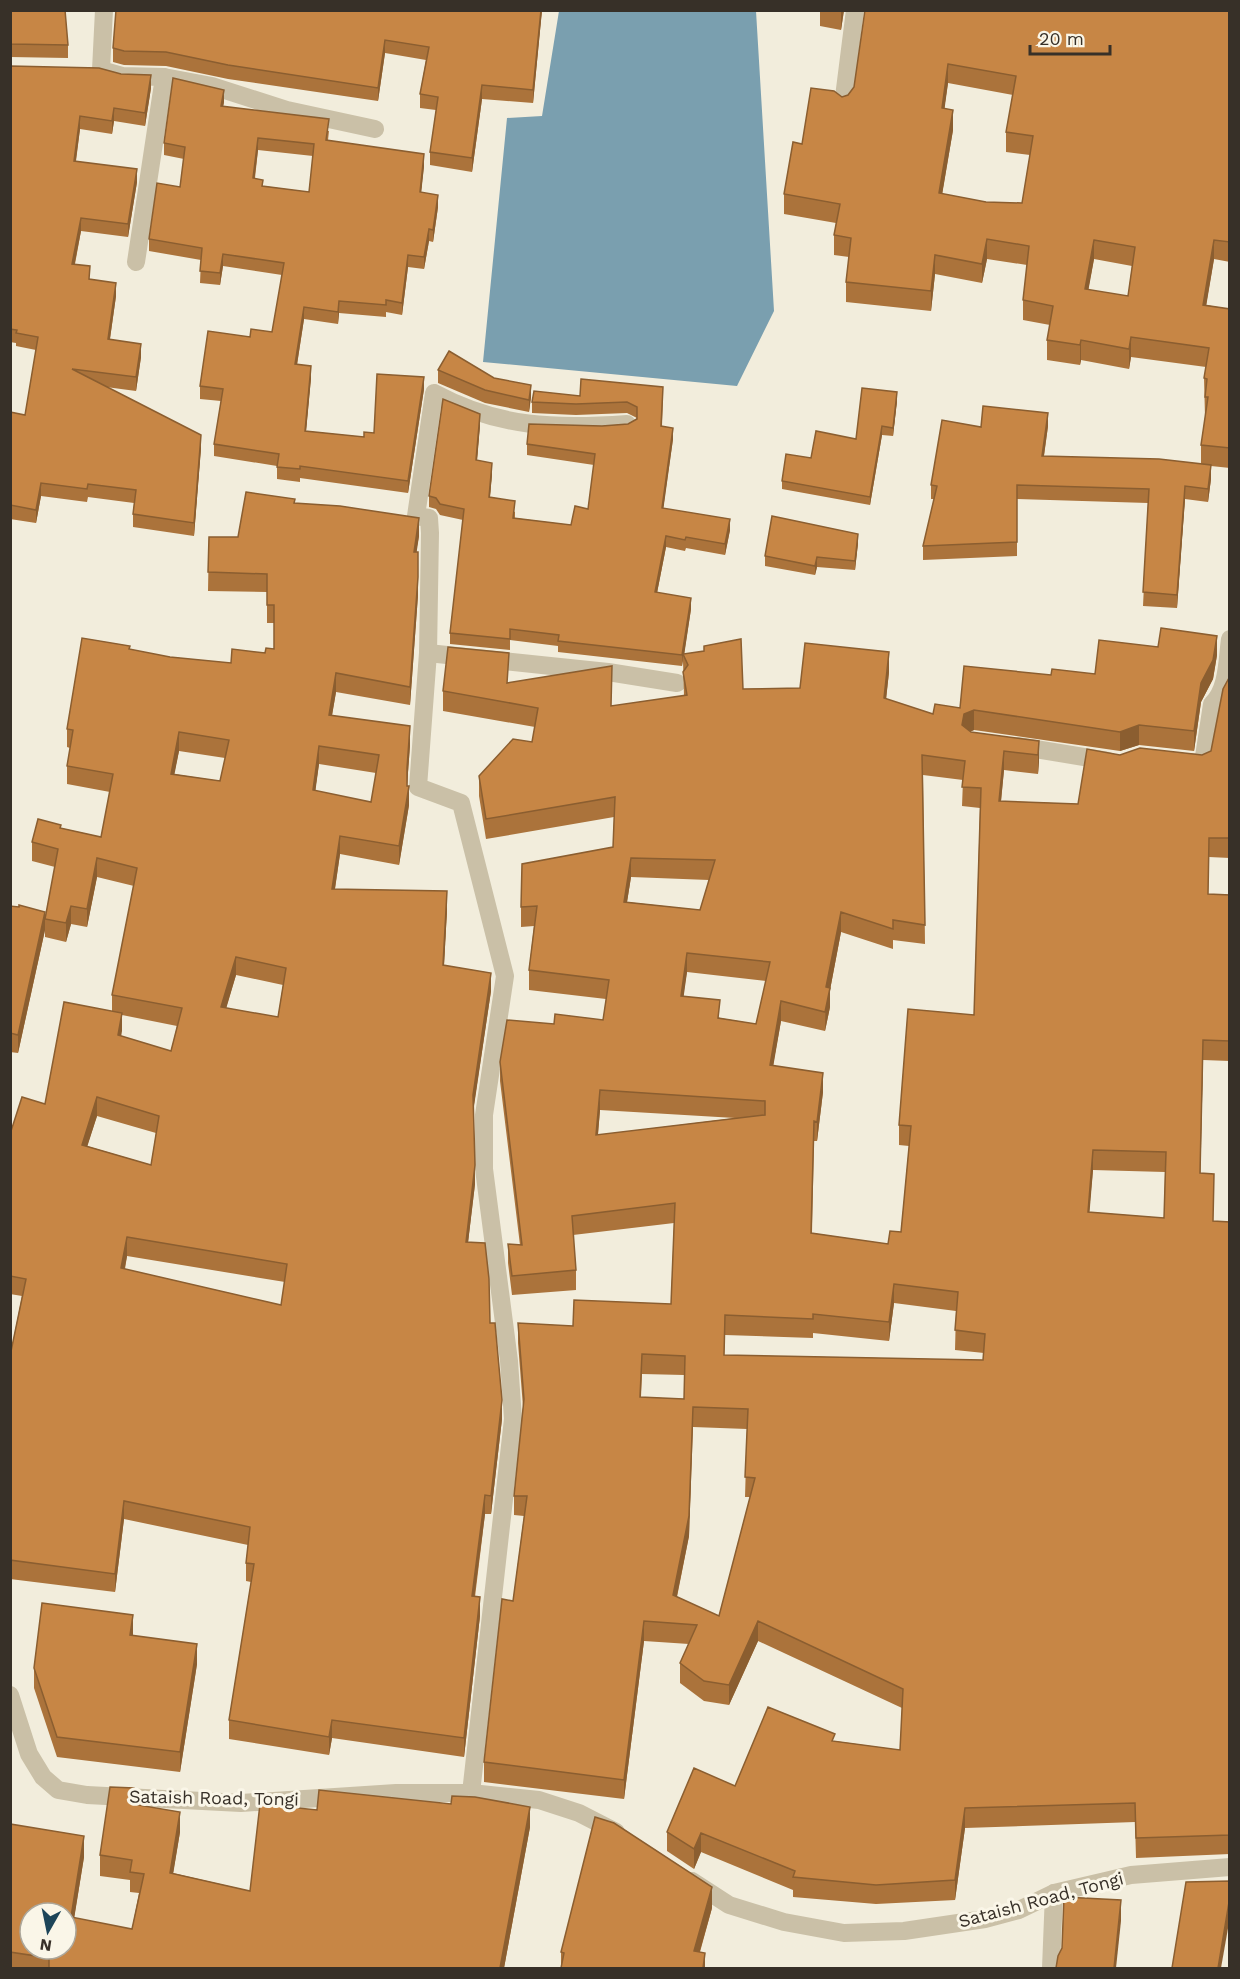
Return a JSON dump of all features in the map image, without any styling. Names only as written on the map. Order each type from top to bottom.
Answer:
[{"type":"street","points":[[101,70],[104,10]]},
{"type":"street","points":[[843,105],[855,10]]},
{"type":"street","points":[[78,70],[101,70],[122,76],[164,78],[212,86],[287,110],[375,129]]},
{"type":"street","points":[[136,262],[164,78]]},
{"type":"street","points":[[471,1793],[513,1419],[509,1361],[484,1169],[484,1115],[505,976],[461,803],[418,787],[428,653],[429,518],[416,516],[434,393],[461,408],[510,423],[580,427],[627,424]]},
{"type":"street","points":[[1170,760],[1203,763],[1212,704],[1219,698],[1224,684],[1230,639]]},
{"type":"street","points":[[428,653],[572,668],[677,683]]},
{"type":"street","points":[[996,744],[1121,763],[1129,760]]},
{"type":"street","name":"Sataish Road, Tongi","points":[[10,1695],[29,1754],[43,1777],[58,1790],[87,1795],[242,1803],[396,1793],[471,1793],[539,1800],[579,1813],[629,1840]]},
{"type":"street","name":"Sataish Road, Tongi","points":[[674,1869],[729,1905],[784,1922],[844,1933],[904,1931],[985,1919],[1019,1910],[1054,1893],[1131,1875],[1230,1867]]},
{"type":"street","points":[[1051,1968],[1054,1893]]},
{"type":"water","points":[[559,11],[756,11],[774,311],[737,386],[483,362],[507,118],[542,116]]},
{"type":"building","points":[[10,10],[65,10],[68,45],[10,44]]},
{"type":"building","points":[[116,10],[541,10],[533,90],[482,85],[472,158],[430,152],[438,97],[420,94],[429,47],[385,40],[378,88],[228,65],[166,52],[124,51],[113,48]]},
{"type":"building","points":[[865,10],[1230,10],[1230,242],[1214,240],[1203,305],[1230,309],[1230,448],[1201,445],[1208,397],[1205,397],[1207,379],[1204,378],[1209,348],[1131,337],[1129,349],[1081,340],[1080,345],[1047,340],[1053,306],[1023,300],[1029,246],[987,239],[982,264],[935,255],[931,291],[846,282],[851,238],[834,235],[840,204],[784,194],[793,142],[802,144],[811,88],[834,91],[842,97],[848,95],[854,87]],"holes":[[[948,64],[1016,76],[1006,132],[1033,136],[1022,203],[986,202],[939,193],[953,110],[942,108]],[[1094,240],[1135,247],[1128,296],[1085,289]]]},
{"type":"building","points":[[10,66],[99,68],[121,74],[151,75],[145,113],[114,108],[112,121],[80,116],[74,161],[137,169],[128,224],[81,218],[72,264],[90,266],[89,279],[116,283],[108,339],[141,344],[136,377],[72,369],[201,435],[194,523],[133,514],[136,490],[88,484],[87,489],[41,483],[36,510],[10,505],[10,412],[25,415],[38,337],[16,333],[17,330],[10,329]]},
{"type":"building","points":[[173,78],[224,90],[221,106],[329,119],[326,140],[424,154],[420,192],[438,195],[433,230],[429,229],[424,257],[408,255],[402,303],[386,300],[386,305],[339,301],[338,312],[304,307],[295,364],[311,366],[305,431],[364,437],[364,432],[374,433],[377,374],[424,377],[408,481],[300,466],[300,469],[277,467],[279,454],[214,444],[223,389],[200,386],[208,331],[250,337],[251,329],[272,332],[284,263],[223,254],[220,273],[200,271],[202,248],[149,239],[157,183],[180,187],[185,147],[164,143]],"holes":[[[258,138],[314,144],[309,192],[262,186],[263,180],[253,178]]]},
{"type":"building","points":[[449,351],[494,378],[531,385],[529,400],[485,390],[438,370]]},
{"type":"building","points":[[581,379],[663,387],[661,426],[673,428],[662,508],[730,519],[725,544],[666,536],[655,592],[691,598],[682,655],[558,641],[559,635],[510,629],[510,639],[450,633],[464,509],[440,504],[436,498],[429,496],[443,399],[480,414],[476,460],[492,463],[489,497],[515,501],[513,518],[571,525],[575,506],[588,509],[595,454],[527,444],[529,424],[602,426],[628,424],[637,419],[637,407],[627,402],[576,404],[532,402],[534,391],[580,396]]},
{"type":"building","points":[[862,388],[897,392],[893,428],[882,426],[870,497],[782,481],[786,454],[811,458],[816,431],[856,439]]},
{"type":"building","points":[[983,406],[1048,413],[1042,456],[1159,459],[1211,465],[1208,489],[1185,486],[1177,595],[1143,592],[1149,489],[1017,485],[1017,542],[923,546],[937,486],[931,485],[942,420],[981,427]]},
{"type":"building","points":[[246,492],[295,499],[294,503],[340,506],[419,518],[414,552],[418,552],[418,577],[410,687],[336,673],[329,715],[410,726],[407,768],[407,786],[409,786],[399,846],[340,836],[332,889],[447,891],[443,965],[491,973],[473,1095],[475,1165],[466,1242],[485,1243],[490,1323],[495,1323],[502,1400],[491,1496],[485,1495],[472,1596],[480,1597],[464,1738],[332,1720],[329,1737],[229,1720],[254,1564],[246,1563],[250,1527],[124,1501],[115,1574],[10,1560],[10,1356],[26,1279],[10,1276],[10,1134],[22,1097],[45,1104],[64,1002],[122,1013],[118,1035],[171,1051],[182,1008],[112,995],[137,868],[97,858],[87,909],[71,906],[66,923],[45,919],[58,849],[32,842],[38,819],[61,825],[60,828],[101,837],[113,774],[67,766],[73,730],[67,729],[82,638],[130,646],[129,649],[170,657],[231,663],[232,649],[265,653],[266,648],[274,649],[274,605],[267,605],[267,574],[208,572],[209,537],[238,537]],"holes":[[[179,732],[229,740],[220,781],[171,774]],[[319,746],[379,755],[371,802],[313,790]],[[236,957],[286,968],[278,1017],[221,1007]],[[97,1097],[159,1116],[151,1165],[82,1145]],[[127,1237],[287,1264],[281,1305],[121,1268]]]},
{"type":"building","points":[[772,516],[858,534],[855,561],[817,557],[815,566],[765,556]]},
{"type":"building","points":[[1161,628],[1217,636],[1213,660],[1201,683],[1194,731],[1139,725],[1120,732],[974,710],[964,714],[962,725],[971,732],[1039,741],[1038,755],[1004,751],[999,801],[1078,804],[1087,749],[1120,755],[1140,748],[1202,755],[1211,751],[1223,689],[1230,676],[1230,838],[1209,838],[1208,894],[1230,895],[1230,1041],[1203,1040],[1200,1173],[1214,1174],[1213,1221],[1230,1222],[1230,1835],[1136,1838],[1135,1803],[965,1808],[955,1880],[876,1885],[793,1877],[795,1871],[701,1833],[694,1849],[667,1832],[694,1768],[735,1786],[768,1707],[835,1734],[832,1741],[900,1750],[903,1689],[758,1621],[729,1685],[704,1681],[680,1663],[697,1625],[644,1621],[624,1780],[484,1762],[502,1599],[513,1601],[527,1496],[514,1496],[524,1399],[518,1323],[573,1326],[574,1300],[671,1304],[675,1203],[572,1216],[576,1270],[512,1276],[508,1244],[522,1245],[500,1062],[507,1020],[554,1024],[555,1014],[603,1020],[609,980],[529,970],[537,906],[521,907],[522,864],[613,847],[615,797],[486,819],[479,776],[513,739],[532,742],[538,708],[443,691],[448,647],[509,653],[507,683],[612,666],[611,706],[687,695],[683,672],[688,665],[683,654],[704,651],[704,646],[741,639],[743,689],[800,688],[805,643],[889,652],[884,698],[933,714],[935,704],[960,708],[964,666],[1051,675],[1052,669],[1095,674],[1099,640],[1158,647]],"holes":[[[922,755],[965,761],[962,787],[981,788],[974,1015],[908,1009],[899,1125],[911,1126],[901,1232],[890,1231],[888,1244],[811,1233],[814,1121],[817,1122],[823,1073],[770,1065],[781,1001],[825,1012],[830,988],[826,987],[841,912],[893,929],[893,920],[925,925]],[[631,858],[715,860],[700,910],[624,902]],[[687,953],[770,962],[756,1024],[718,1018],[720,1000],[681,996]],[[600,1090],[765,1101],[765,1115],[596,1135]],[[1093,1150],[1166,1152],[1164,1218],[1088,1212]],[[894,1284],[958,1292],[955,1330],[985,1334],[983,1360],[724,1355],[725,1315],[813,1319],[813,1314],[889,1322]],[[642,1354],[685,1356],[684,1399],[640,1397]],[[693,1407],[748,1409],[745,1477],[755,1478],[719,1616],[673,1595],[689,1516]]]},
{"type":"building","points":[[19,905],[45,912],[18,1035],[10,1033],[10,906],[19,907]]},
{"type":"building","points":[[42,1603],[133,1615],[130,1635],[197,1644],[180,1752],[57,1737],[34,1668]]},
{"type":"building","points":[[110,1787],[134,1788],[132,1804],[180,1812],[170,1873],[250,1891],[260,1804],[317,1810],[319,1790],[451,1804],[452,1796],[475,1797],[530,1807],[500,1968],[49,1968],[49,1961],[78,1961],[78,1918],[132,1929],[144,1874],[130,1872],[132,1860],[100,1855]]},
{"type":"building","points":[[595,1817],[614,1823],[712,1887],[694,1951],[705,1953],[703,1968],[561,1968],[564,1953],[561,1952]]},
{"type":"building","points":[[10,1824],[84,1836],[74,1901],[18,1901],[18,1953],[10,1952]]},
{"type":"building","points":[[1230,1881],[1230,1896],[1218,1968],[1172,1968],[1186,1882]]},
{"type":"building","points":[[1064,1897],[1121,1900],[1114,1968],[1056,1968],[1062,1948]]}]
